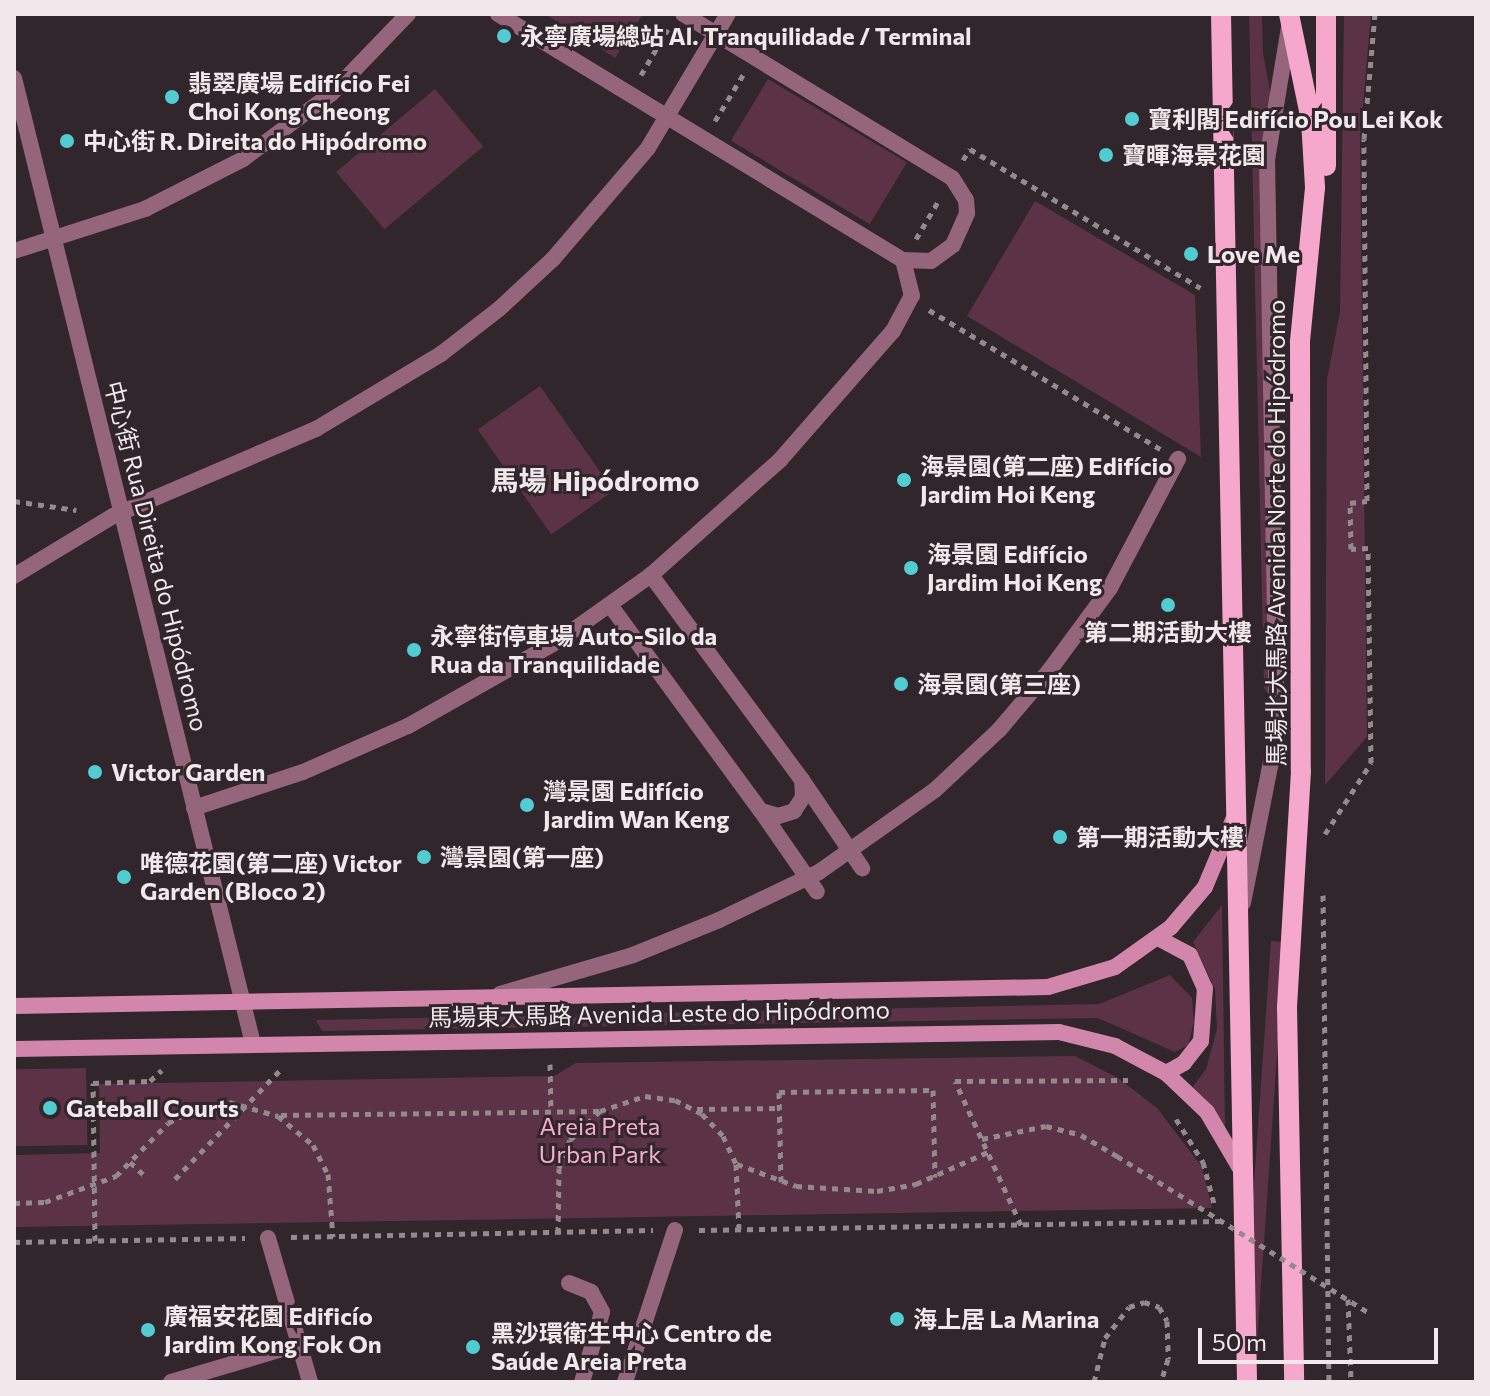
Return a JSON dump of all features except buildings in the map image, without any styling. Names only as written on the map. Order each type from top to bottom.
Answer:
[{"type":"main road","name":"馬場北大馬路 Avenida Norte do Hipódromo","points":[[1221,14],[1247,1382]]},
{"type":"main road","points":[[1309,256],[1328,143],[1326,14]]},
{"type":"main road","name":"馬場北大馬路 Avenida Norte do Hipódromo","points":[[1289,16],[1314,143],[1309,256],[1300,342],[1301,771],[1287,1007],[1294,1382]]},
{"type":"main road","name":"馬場東大馬路 Avenida Leste do Hipódromo","points":[[14,1006],[1031,988],[1099,974],[1158,938],[1205,887],[1236,806]]},
{"type":"main road","points":[[1158,938],[1190,955],[1205,988],[1201,1041],[1184,1063],[1166,1073]]},
{"type":"main road","name":"馬場東大馬路 Avenida Leste do Hipódromo","points":[[14,1049],[1040,1031],[1097,1039],[1166,1073],[1207,1112],[1243,1175]]},
{"type":"street","points":[[14,251],[54,241],[145,209],[243,159],[331,94],[408,14]]},
{"type":"street","points":[[498,14],[903,260],[931,261],[953,245],[967,213],[966,200],[952,178],[683,14]]},
{"type":"street","points":[[14,576],[117,514],[316,429],[441,354],[553,259],[603,205],[668,118],[728,14]]},
{"type":"street","points":[[1238,924],[1277,732],[1267,160],[1289,16]]},
{"type":"street","name":"中心街 Rua Direita do Hipódromo","points":[[14,78],[117,514],[253,1044]]},
{"type":"street","points":[[194,808],[303,772],[408,726],[509,672],[651,575],[738,500],[819,419],[893,331],[910,299],[912,283],[903,260]]},
{"type":"street","points":[[846,855],[935,790],[999,730],[1049,671],[1110,588],[1178,459]]},
{"type":"street","points":[[651,575],[802,780],[846,855],[862,868]]},
{"type":"street","points":[[610,605],[817,892]]},
{"type":"street","points":[[761,811],[778,816],[794,811],[803,797],[802,780]]},
{"type":"street","name":"馬場東大馬路 Avenida Leste do Hipódromo","points":[[487,998],[633,955],[808,877],[846,855]]},
{"type":"street","points":[[625,1382],[675,1230]]},
{"type":"street","points":[[268,1238],[310,1382]]},
{"type":"street","points":[[569,1283],[591,1292],[602,1312],[582,1382]]},
{"type":"street","points":[[171,1382],[299,1344]]},
{"type":"path","points":[[630,94],[677,14]]},
{"type":"path","points":[[1323,851],[1323,836],[1371,763],[1368,548],[1351,549],[1350,503],[1367,501],[1364,139],[1375,14]]},
{"type":"path","points":[[704,139],[754,57]]},
{"type":"path","points":[[903,260],[970,149],[1226,304]]},
{"type":"path","points":[[910,299],[1178,459]]},
{"type":"path","points":[[14,501],[117,514]]},
{"type":"path","points":[[1323,883],[1329,1382]]},
{"type":"path","points":[[549,1039],[551,1111]]},
{"type":"path","points":[[175,1179],[306,1043]]},
{"type":"path","points":[[95,1241],[93,1083],[150,1081],[169,1063]]},
{"type":"path","points":[[1021,1225],[955,1081],[1144,1080]]},
{"type":"path","points":[[781,1182],[779,1092],[933,1090],[935,1177]]},
{"type":"path","points":[[278,1116],[600,1111],[645,1096],[675,1100],[693,1109],[723,1136],[736,1164],[739,1229]]},
{"type":"path","points":[[14,1203],[45,1202],[116,1176],[168,1123],[197,1108],[247,1105],[278,1116],[313,1145],[328,1174],[333,1237]]},
{"type":"path","points":[[693,1109],[780,1108]]},
{"type":"path","points":[[14,1242],[557,1233],[559,1168],[570,1140],[600,1111]]},
{"type":"path","points":[[1170,1111],[1203,1162],[1219,1237]]},
{"type":"path","points":[[982,1139],[1046,1126],[1081,1135],[1368,1312]]},
{"type":"path","points":[[736,1164],[781,1182],[849,1192],[935,1177],[988,1152]]},
{"type":"path","points":[[130,1162],[147,1178]]},
{"type":"path","points":[[759,1228],[1244,1221]]},
{"type":"path","points":[[1348,1299],[1351,1382]]},
{"type":"path","points":[[1094,1382],[1105,1338],[1129,1307],[1144,1302],[1159,1307],[1167,1321],[1168,1359],[1161,1382]]},
{"type":"green space","points":[[545,14],[643,14],[615,58]]},
{"type":"green space","points":[[1249,14],[1262,14],[1263,53],[1275,117],[1270,179],[1273,701],[1264,688]]},
{"type":"green space","points":[[1344,14],[1371,14],[1360,139],[1367,737],[1325,785],[1327,379],[1340,312]]},
{"type":"green space","points":[[768,79],[907,162],[870,224],[731,141]]},
{"type":"green space","points":[[435,89],[483,146],[384,229],[336,172]]},
{"type":"green space","points":[[1035,201],[1195,295],[1201,457],[967,316]]},
{"type":"green space","points":[[540,386],[613,491],[551,534],[478,430]]},
{"type":"green space","points":[[1222,905],[1225,1128],[1192,1088],[1206,1069],[1217,1029],[1215,989],[1193,942]]},
{"type":"green space","points":[[1271,941],[1285,942],[1254,1382],[1240,1381]]},
{"type":"green space","points":[[1170,975],[1192,998],[1194,1022],[1188,1045],[1175,1052],[1098,1018],[322,1031],[316,1020],[1099,1004]]},
{"type":"green space","name":"Areia Preta Urban Park","points":[[1075,1056],[1118,1078],[1157,1108],[1202,1167],[1212,1208],[14,1227],[14,1155],[100,1153],[99,1084],[554,1076],[576,1063]]},
{"type":"green space","name":"Gateball Courts","points":[[86,1068],[87,1145],[15,1146],[14,1069]]},
{"type":"place","name":"永寧廣場總站 Al. Tranquilidade / Terminal","points":[[504,36]]},
{"type":"place","name":"翡翠廣場 Edifício Fei Choi Kong Cheong","points":[[172,97]]},
{"type":"place","name":"寶利閣 Edifício Pou Lei Kok","points":[[1132,119]]},
{"type":"place","name":"中心街 R. Direita do Hipódromo","points":[[67,141]]},
{"type":"place","name":"寶暉海景花園","points":[[1106,155]]},
{"type":"place","name":"Love Me","points":[[1191,254]]},
{"type":"place","name":"海景園(第二座) Edifício Jardim Hoi Keng","points":[[904,480]]},
{"type":"place","name":"海景園 Edifício Jardim Hoi Keng","points":[[911,568]]},
{"type":"place","name":"第二期活動大樓","points":[[1168,605]]},
{"type":"place","name":"永寧街停車場 Auto-Silo da Rua da Tranquilidade","points":[[414,650]]},
{"type":"place","name":"海景園(第三座)","points":[[901,684]]},
{"type":"place","name":"Victor Garden","points":[[95,772]]},
{"type":"place","name":"灣景園 Edifício Jardim Wan Keng","points":[[527,805]]},
{"type":"place","name":"第一期活動大樓","points":[[1060,837]]},
{"type":"place","name":"灣景園(第一座)","points":[[424,857]]},
{"type":"place","name":"唯德花園(第二座) Victor Garden (Bloco 2)","points":[[124,877]]},
{"type":"place","name":"Gateball Courts","points":[[50,1108]]},
{"type":"place","name":"海上居 La Marina","points":[[897,1319]]},
{"type":"place","name":"廣福安花園 Edificío Jardim Kong Fok On","points":[[148,1330]]},
{"type":"place","name":"黑沙環衛生中心 Centro de Saúde Areia Preta","points":[[473,1347]]},
{"type":"district","name":"馬場 Hipódromo","points":[[595,480]]}]
